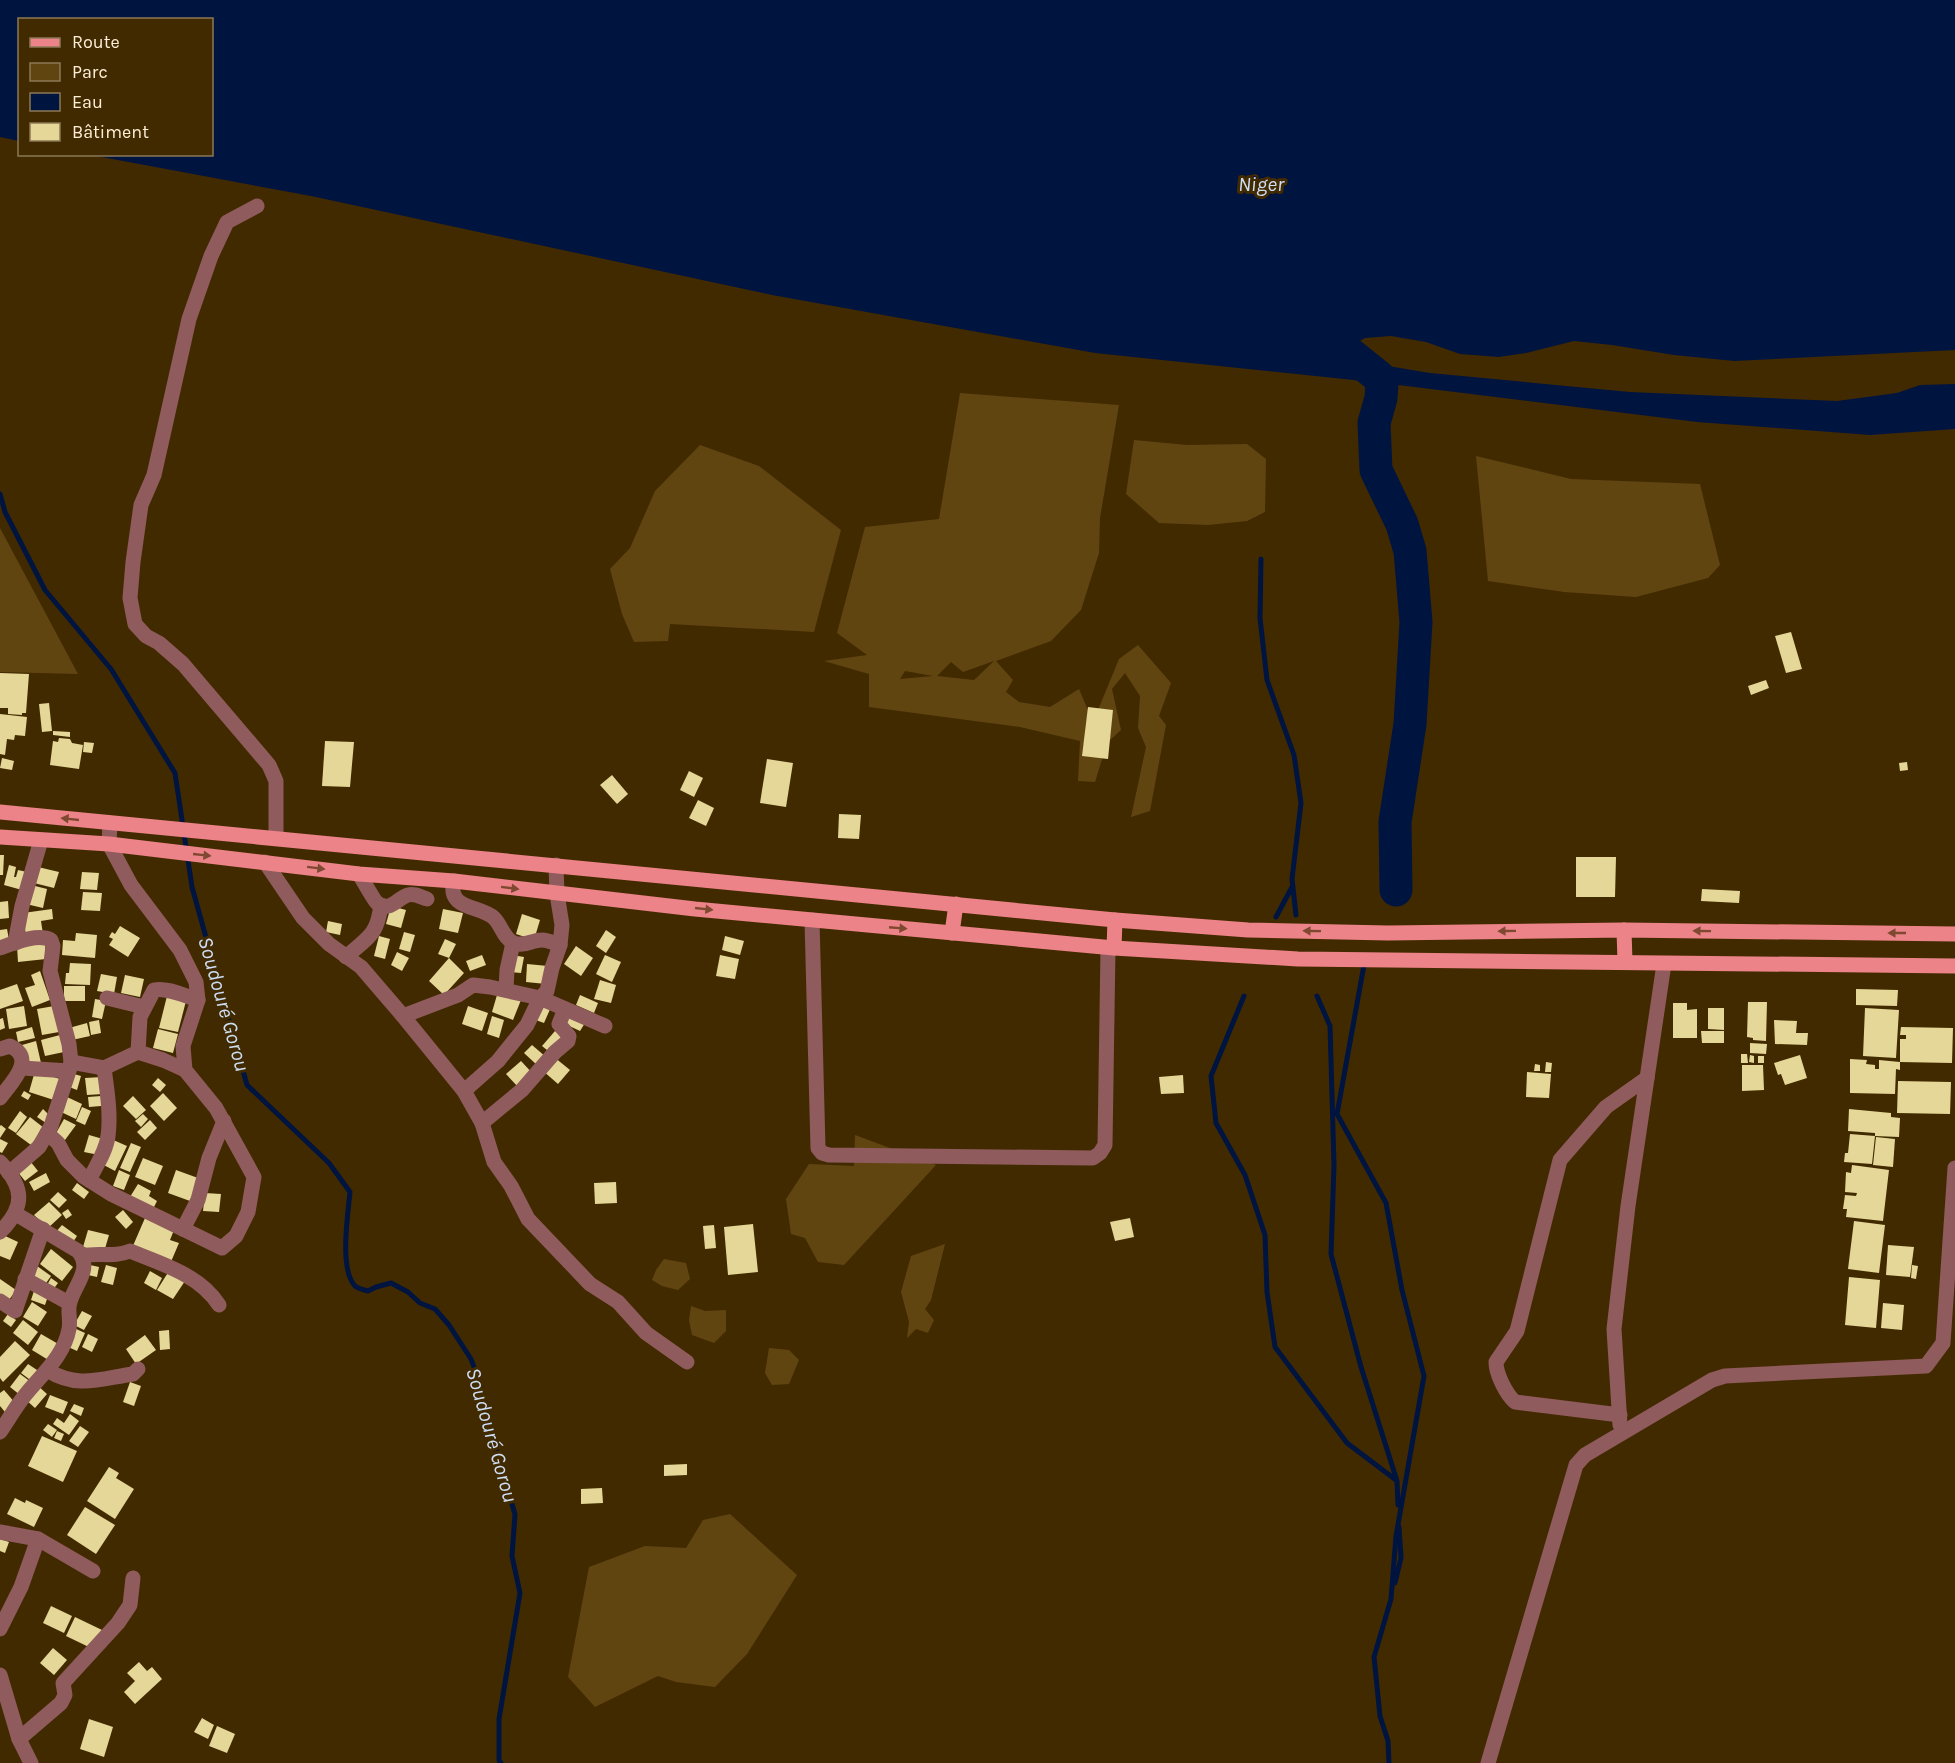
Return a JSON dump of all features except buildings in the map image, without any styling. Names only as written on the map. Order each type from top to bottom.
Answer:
[{"type":"main road","points":[[0,812],[1115,920],[1248,930],[1365,932],[1624,930],[1955,934]]},
{"type":"main road","points":[[0,837],[109,844],[146,850],[454,881],[557,894],[1111,948],[1298,959],[1955,966]]},
{"type":"main road","points":[[952,933],[956,904]]},
{"type":"main road","points":[[1111,948],[1115,920]]},
{"type":"main road","points":[[1624,930],[1625,962]]},
{"type":"street","points":[[257,206],[227,222],[211,256],[189,319],[154,475],[141,505],[132,562],[130,598],[135,624],[146,636],[159,643],[183,664],[269,765],[276,781],[276,838]]},
{"type":"street","points":[[110,823],[109,844],[131,885],[180,950],[196,982],[198,1000],[183,1046],[185,1070]]},
{"type":"street","points":[[15,943],[22,906],[41,840]]},
{"type":"street","points":[[261,861],[303,918],[329,945],[361,967],[464,1091],[482,1123],[494,1162],[511,1186],[528,1219],[590,1284],[618,1302],[646,1333],[687,1362]]},
{"type":"street","points":[[464,1091],[498,1061],[526,1025],[540,998],[547,991],[560,945],[562,924],[557,894],[556,866]]},
{"type":"street","points":[[359,873],[375,901],[381,905],[394,904],[412,894],[427,899]]},
{"type":"street","points":[[454,881],[453,889],[457,900],[461,904],[492,916],[503,934],[513,943],[520,945],[542,940],[560,945]]},
{"type":"street","points":[[346,957],[372,934],[378,924],[381,905]]},
{"type":"street","points":[[812,920],[818,1148],[822,1153],[829,1155],[1093,1158],[1100,1153],[1105,1145],[1111,948]]},
{"type":"street","points":[[0,948],[45,937],[51,940],[53,946],[50,971],[69,1044],[70,1066],[59,1106],[39,1147],[5,1167],[18,1189],[20,1202],[16,1214],[0,1232]]},
{"type":"street","points":[[506,990],[507,970],[513,943]]},
{"type":"street","points":[[1621,1434],[1614,1329],[1664,964]]},
{"type":"street","points":[[403,1016],[458,995],[473,985],[540,998],[605,1026]]},
{"type":"street","points":[[138,1052],[140,1017],[152,992],[158,988],[198,1000]]},
{"type":"street","points":[[107,998],[144,1007]]},
{"type":"street","points":[[482,1123],[522,1089],[568,1041],[569,1036],[559,1024],[565,1009]]},
{"type":"street","points":[[0,1049],[10,1046],[15,1048],[21,1058],[22,1068],[0,1098]]},
{"type":"street","points":[[22,1068],[70,1066],[104,1068],[138,1052],[185,1070],[216,1108],[254,1177],[249,1212],[236,1236],[222,1248],[111,1194],[89,1180],[68,1160],[58,1143],[47,1133]]},
{"type":"street","points":[[89,1180],[108,1137],[108,1103],[104,1068]]},
{"type":"street","points":[[1620,1415],[1515,1402],[1509,1395],[1496,1368],[1496,1362],[1517,1330],[1560,1160],[1606,1107],[1647,1078]]},
{"type":"street","points":[[183,1229],[198,1200],[209,1158],[224,1121]]},
{"type":"street","points":[[1488,1763],[1576,1465],[1585,1455],[1712,1380],[1725,1376],[1926,1366],[1943,1344],[1955,1168]]},
{"type":"street","points":[[0,1432],[24,1396],[47,1370],[63,1347],[69,1329],[69,1303],[85,1268],[78,1251],[16,1214]]},
{"type":"street","points":[[0,1301],[15,1311],[43,1229]]},
{"type":"street","points":[[82,1256],[120,1255],[129,1251],[199,1282],[212,1294],[219,1305]]},
{"type":"street","points":[[25,1279],[69,1303]]},
{"type":"street","points":[[47,1370],[78,1383],[133,1374],[138,1369]]},
{"type":"street","points":[[0,1532],[38,1539],[93,1570]]},
{"type":"street","points":[[0,1629],[21,1587],[38,1539]]},
{"type":"street","points":[[19,1739],[61,1703],[65,1695],[63,1683],[118,1623],[130,1605],[133,1578]]},
{"type":"street","points":[[0,1675],[19,1739],[31,1763]]},
{"type":"green space","points":[[960,393],[1119,405],[1100,518],[1099,553],[1081,610],[1051,641],[996,661],[1013,680],[1006,692],[1019,702],[1050,707],[1079,689],[1093,722],[1119,659],[1138,645],[1171,683],[1159,716],[1166,725],[1150,811],[1131,817],[1146,747],[1138,728],[1140,696],[1125,673],[1112,689],[1121,730],[1107,743],[1095,782],[1078,781],[1080,741],[1020,727],[869,707],[869,674],[824,661],[867,655],[837,633],[865,527],[939,519]],"holes":[[[994,661],[974,680],[937,676],[951,662],[963,672]],[[905,671],[933,676],[900,679]]]},
{"type":"green space","points":[[1134,440],[1187,445],[1247,444],[1266,459],[1265,512],[1247,521],[1208,525],[1159,523],[1126,494]]},
{"type":"green space","points":[[700,445],[759,466],[841,530],[814,632],[670,624],[668,641],[634,642],[622,614],[610,569],[630,548],[655,491]]},
{"type":"green space","points":[[1476,456],[1571,479],[1700,484],[1720,565],[1708,578],[1636,597],[1564,592],[1488,581]]},
{"type":"green space","points":[[0,528],[78,674],[0,672]]},
{"type":"green space","points":[[855,1135],[936,1165],[844,1265],[818,1262],[805,1238],[791,1234],[786,1199],[809,1164],[854,1166]]},
{"type":"green space","points":[[945,1244],[931,1300],[925,1309],[934,1320],[928,1333],[916,1329],[907,1338],[909,1322],[901,1292],[911,1256]]},
{"type":"green space","points":[[664,1259],[686,1263],[690,1279],[678,1290],[662,1286],[652,1280]]},
{"type":"green space","points":[[691,1306],[705,1311],[726,1310],[726,1331],[714,1343],[692,1335],[689,1320]]},
{"type":"green space","points":[[769,1348],[789,1350],[799,1360],[789,1384],[772,1385],[765,1373]]},
{"type":"green space","points":[[730,1514],[797,1575],[747,1654],[715,1687],[676,1682],[658,1676],[595,1707],[568,1677],[589,1567],[645,1546],[686,1548],[703,1520]]},
{"type":"water","name":"Niger","points":[[0,0],[1955,0],[1955,350],[1734,361],[1574,341],[1499,357],[1460,354],[1426,342],[1391,336],[1365,338],[1358,342],[1353,350],[1355,355],[1376,364],[1430,373],[1630,392],[1837,401],[1897,393],[1920,385],[1955,384],[1955,429],[1870,435],[1697,422],[1382,383],[1095,353],[772,295],[311,196],[96,156],[213,156],[213,18],[18,18],[18,141],[0,137]]},
{"type":"waterway","points":[[1349,353],[1379,377],[1382,383],[1381,398],[1374,423],[1376,470],[1402,524],[1410,551],[1416,622],[1410,724],[1395,822],[1396,890]]},
{"type":"waterway","name":"Soudouré Gorou","points":[[0,494],[5,512],[45,590],[111,669],[175,773],[192,887],[247,1085],[329,1163],[350,1192],[346,1227],[346,1255],[350,1278],[355,1286],[368,1291],[391,1283],[408,1292],[420,1303],[435,1309],[449,1325],[471,1359],[481,1386],[499,1461],[515,1514],[512,1556],[520,1593],[499,1719],[499,1760],[501,1763]]},
{"type":"waterway","points":[[1261,559],[1260,618],[1267,680],[1294,755],[1301,803],[1292,879],[1296,915]]},
{"type":"waterway","points":[[1276,917],[1292,887]]},
{"type":"waterway","points":[[1364,965],[1337,1114],[1386,1203],[1402,1290],[1424,1376],[1396,1536],[1391,1599],[1374,1657],[1380,1716],[1388,1741],[1389,1763]]},
{"type":"waterway","points":[[1244,996],[1211,1076],[1216,1123],[1245,1175],[1265,1235],[1267,1292],[1275,1347],[1347,1443],[1396,1480]]},
{"type":"waterway","points":[[1317,996],[1330,1026],[1334,1165],[1331,1254],[1361,1367],[1397,1481],[1398,1505]]},
{"type":"waterway","points":[[1395,1583],[1401,1558],[1399,1527]]}]
